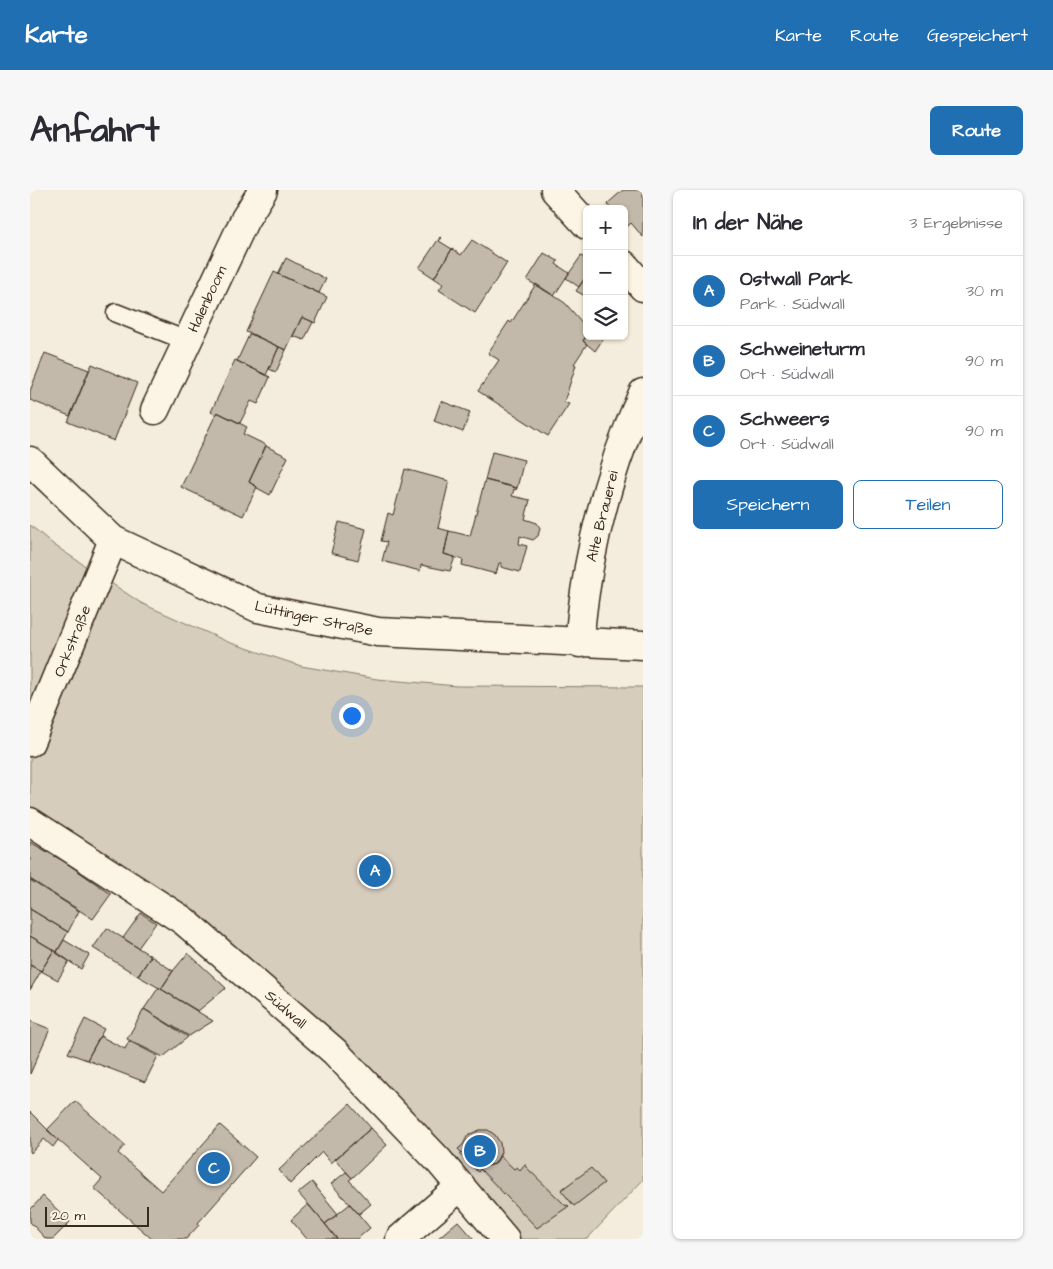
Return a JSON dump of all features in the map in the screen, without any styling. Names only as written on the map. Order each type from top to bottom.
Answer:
[{"type":"street","name":"Halenboom","points":[[155,410],[245,219],[263,190]]},
{"type":"street","points":[[554,190],[583,221]]},
{"type":"street","points":[[628,270],[643,287]]},
{"type":"street","name":"Alte Brauerei","points":[[580,643],[580,617],[606,493],[643,393]]},
{"type":"street","name":"Lüttinger Straße","points":[[30,461],[113,540],[258,608],[378,632],[643,645]]},
{"type":"street","name":"Orkstraße","points":[[30,742],[113,540]]},
{"type":"street","name":"Südwall","points":[[30,822],[184,921],[335,1052],[439,1161],[505,1239]]},
{"type":"street","points":[[400,1239],[460,1186]]},
{"type":"lane","points":[[116,314],[188,341]]},
{"type":"shaded area","points":[[30,525],[54,545],[141,603],[228,642],[301,666],[377,679],[457,686],[643,687],[643,1180],[587,1239],[505,1239],[335,1052],[30,822]]},
{"type":"building","points":[[623,190],[643,190],[643,237],[631,223],[628,226],[628,205],[607,204]]},
{"type":"building","points":[[440,237],[442,238],[439,241],[452,249],[434,278],[419,268]]},
{"type":"building","points":[[472,240],[507,263],[475,313],[439,290],[443,284],[434,278],[452,249],[461,255]]},
{"type":"building","points":[[544,253],[558,261],[556,264],[569,273],[554,296],[527,280]]},
{"type":"building","points":[[581,256],[583,257],[583,281],[579,287],[566,278]]},
{"type":"building","points":[[286,258],[326,279],[319,293],[278,274]]},
{"type":"building","points":[[274,272],[327,297],[315,323],[302,317],[286,350],[246,332]]},
{"type":"building","points":[[583,281],[583,295],[576,291]]},
{"type":"building","points":[[536,284],[565,303],[583,323],[583,341],[587,344],[574,364],[576,365],[564,402],[569,404],[548,436],[478,391],[499,360],[488,353],[509,321],[511,323]]},
{"type":"building","points":[[302,317],[313,322],[304,340],[293,336]]},
{"type":"building","points":[[250,333],[279,347],[266,375],[237,361]]},
{"type":"building","points":[[584,340],[602,340],[595,351]]},
{"type":"building","points":[[279,347],[286,350],[276,372],[269,369]]},
{"type":"building","points":[[45,353],[89,370],[70,416],[30,400],[30,391]]},
{"type":"building","points":[[235,360],[270,377],[258,404],[251,401],[240,423],[217,412],[216,415],[211,412]]},
{"type":"building","points":[[92,364],[137,383],[114,441],[68,422]]},
{"type":"building","points":[[441,401],[470,412],[463,432],[434,421]]},
{"type":"building","points":[[217,412],[247,427],[243,434],[266,445],[249,482],[257,487],[243,516],[181,487]]},
{"type":"building","points":[[266,446],[288,457],[270,495],[249,482]]},
{"type":"building","points":[[492,452],[524,460],[517,488],[485,480]]},
{"type":"building","points":[[405,469],[449,481],[438,528],[449,531],[444,554],[455,557],[450,571],[421,565],[420,571],[382,561],[387,542],[381,541],[388,513],[393,515]]},
{"type":"building","points":[[485,480],[517,488],[516,490],[514,489],[512,496],[530,500],[525,519],[537,523],[540,528],[538,536],[533,540],[520,536],[519,544],[527,546],[520,572],[501,567],[501,563],[499,563],[496,574],[462,565],[463,560],[444,554],[449,531],[470,536]]},
{"type":"building","points":[[339,522],[366,529],[358,560],[331,553]]},
{"type":"building","points":[[30,842],[65,862],[111,894],[93,919],[30,879]]},
{"type":"building","points":[[30,880],[79,911],[68,932],[30,909]]},
{"type":"building","points":[[30,909],[68,932],[57,952],[30,936]]},
{"type":"building","points":[[141,913],[156,923],[138,948],[123,938]]},
{"type":"building","points":[[107,928],[151,956],[138,976],[93,948]]},
{"type":"building","points":[[30,936],[54,950],[41,971],[30,965]]},
{"type":"building","points":[[64,940],[89,955],[81,969],[56,953]]},
{"type":"building","points":[[54,950],[69,961],[58,980],[41,971]]},
{"type":"building","points":[[188,953],[226,988],[198,1011],[161,989]]},
{"type":"building","points":[[151,956],[173,971],[161,989],[138,976]]},
{"type":"building","points":[[30,965],[41,971],[30,990]]},
{"type":"building","points":[[159,987],[213,1021],[189,1036],[144,1009]]},
{"type":"building","points":[[144,1009],[188,1037],[163,1057],[127,1039]]},
{"type":"building","points":[[85,1019],[104,1029],[87,1060],[68,1053]]},
{"type":"building","points":[[30,1021],[50,1029],[30,1074]]},
{"type":"building","points":[[100,1036],[125,1049],[129,1041],[158,1056],[145,1082],[87,1060]]},
{"type":"building","points":[[75,1101],[125,1145],[118,1153],[161,1191],[220,1125],[256,1157],[186,1239],[152,1239],[94,1188],[102,1179],[47,1130]]},
{"type":"building","points":[[350,1104],[371,1128],[331,1163],[322,1152],[290,1184],[279,1170]]},
{"type":"building","points":[[30,1112],[58,1140],[53,1147],[44,1139],[31,1153]]},
{"type":"building","points":[[371,1128],[387,1145],[352,1178],[335,1159]]},
{"type":"building","points":[[480,1130],[488,1130],[495,1135],[500,1143],[501,1152],[495,1164],[482,1167],[478,1172],[460,1155],[462,1153],[458,1149],[463,1145],[468,1135]]},
{"type":"building","points":[[500,1156],[514,1169],[517,1167],[520,1170],[525,1164],[566,1206],[569,1206],[537,1228],[480,1169],[495,1164]]},
{"type":"building","points":[[591,1168],[604,1183],[574,1206],[561,1190]]},
{"type":"building","points":[[346,1172],[352,1178],[349,1180],[371,1204],[359,1214],[331,1184]]},
{"type":"building","points":[[312,1182],[338,1214],[325,1224],[298,1193]]},
{"type":"building","points":[[43,1196],[70,1222],[53,1239],[46,1239],[30,1222],[30,1210]]},
{"type":"building","points":[[308,1204],[337,1239],[307,1239],[291,1220]]},
{"type":"building","points":[[350,1204],[370,1228],[357,1239],[337,1239],[325,1224]]},
{"type":"building","points":[[458,1221],[474,1239],[437,1239]]},
{"type":"place","name":"Ostwall Park","points":[[375,871]]},
{"type":"place","name":"Schweineturm","points":[[480,1151]]},
{"type":"place","name":"Schweers","points":[[214,1168]]}]
